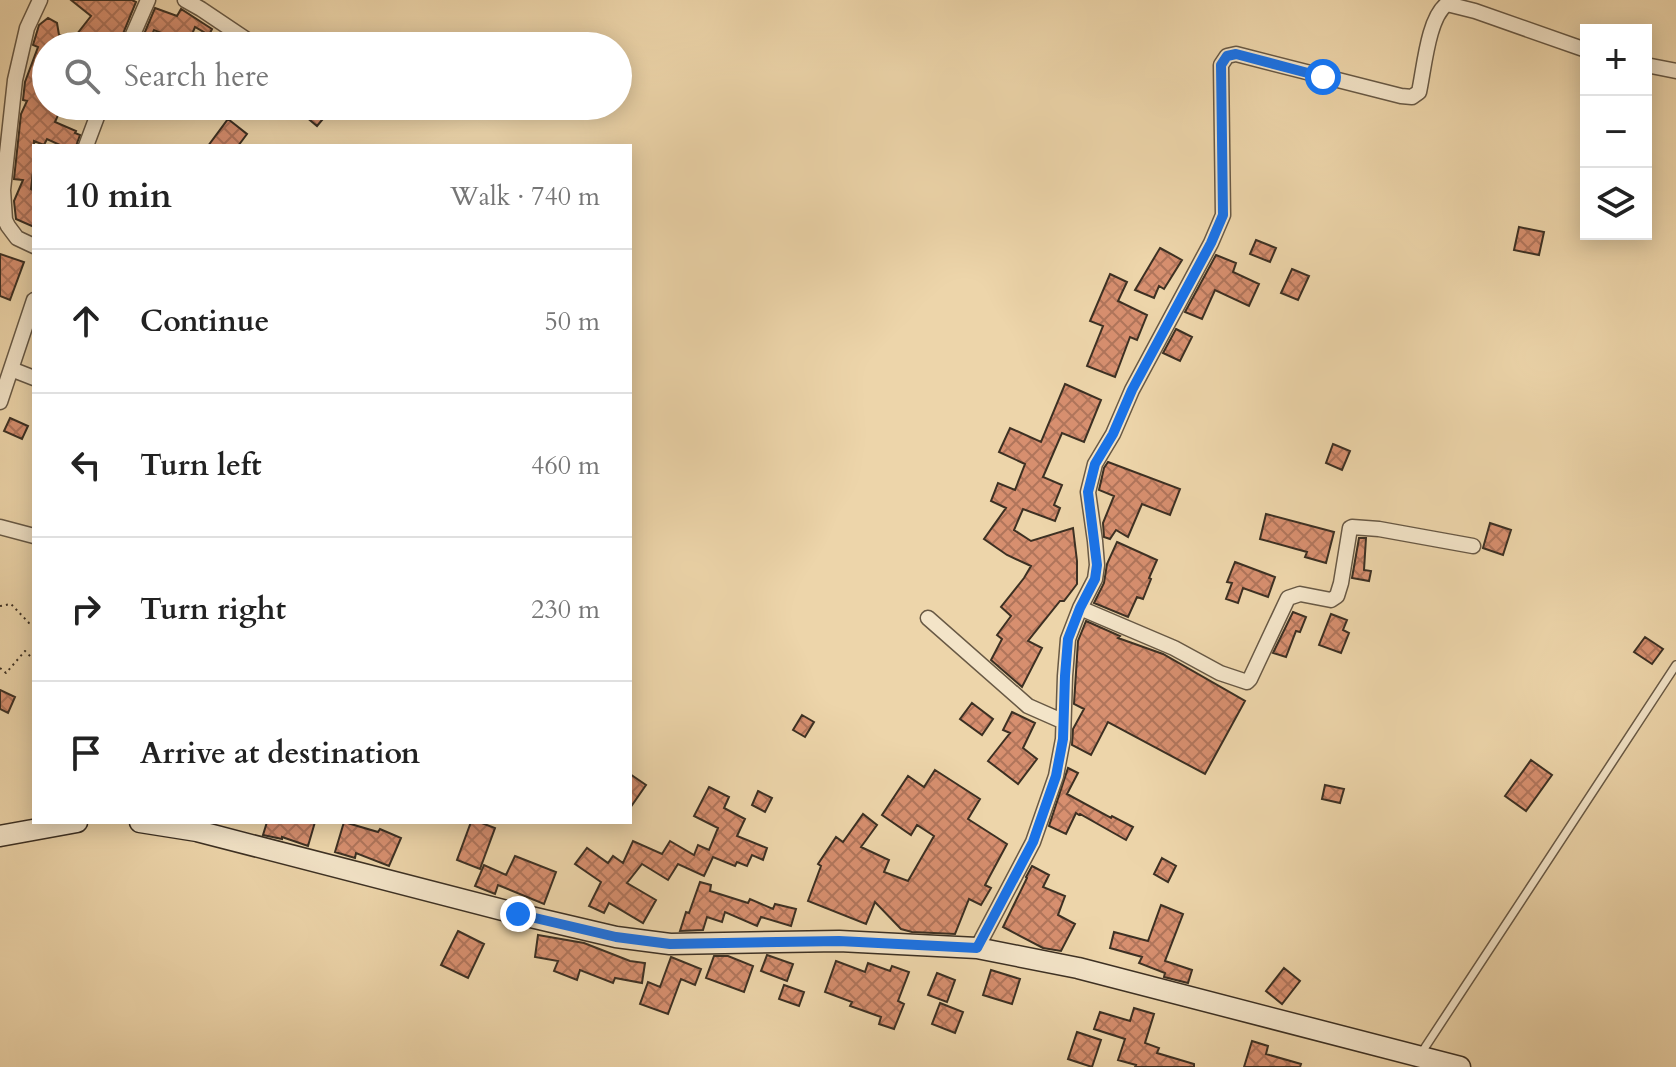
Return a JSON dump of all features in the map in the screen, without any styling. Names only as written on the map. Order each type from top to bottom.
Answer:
[{"type":"street","points":[[32,245],[11,233],[5,220],[3,190],[15,80],[27,28],[40,0]]},
{"type":"street","points":[[134,32],[148,0]]},
{"type":"street","points":[[185,0],[235,32]]},
{"type":"street","points":[[977,948],[1039,828],[1056,776],[1061,754],[1068,639],[1095,579],[1097,565],[1088,492],[1095,464],[1223,215],[1221,65],[1227,56],[1236,54],[1401,96],[1415,96],[1419,92],[1437,15],[1447,4],[1580,48]]},
{"type":"street","points":[[1652,66],[1676,71]]},
{"type":"street","points":[[87,144],[96,120]]},
{"type":"street","points":[[0,402],[32,312]]},
{"type":"street","points":[[11,369],[32,377]]},
{"type":"street","points":[[0,527],[32,535]]},
{"type":"street","points":[[1080,608],[1174,648],[1220,673],[1247,682],[1288,598],[1300,594],[1331,600],[1337,596],[1350,528],[1379,529],[1473,546]]},
{"type":"street","points":[[928,618],[1028,706],[1062,721]]},
{"type":"street","points":[[0,836],[66,824]]},
{"type":"street","points":[[153,824],[197,831],[518,914],[646,942],[839,941],[977,948],[1078,968],[1458,1066]]},
{"type":"lane","points":[[1419,1056],[1676,665]]},
{"type":"path","points":[[0,606],[11,604],[32,624]]},
{"type":"path","points":[[0,668],[6,673],[25,651],[32,658]]},
{"type":"building","points":[[71,0],[136,2],[124,32],[78,32],[91,16]]},
{"type":"building","points":[[155,8],[177,16],[181,9],[212,29],[210,32],[195,27],[193,32],[145,32]]},
{"type":"building","points":[[48,18],[57,23],[58,32],[37,32],[39,25]]},
{"type":"building","points":[[32,63],[32,120],[56,120],[80,135],[77,144],[58,144],[47,139],[44,144],[34,141],[32,144],[32,226],[16,219],[14,201],[23,180],[14,179],[21,114],[27,101],[23,100]]},
{"type":"building","points":[[227,120],[247,134],[240,144],[209,144]]},
{"type":"building","points":[[1519,227],[1544,232],[1539,255],[1514,250]]},
{"type":"building","points":[[1256,240],[1276,248],[1270,262],[1250,254]]},
{"type":"building","points":[[1160,248],[1182,260],[1164,289],[1159,286],[1154,298],[1135,290]]},
{"type":"building","points":[[0,254],[24,262],[10,300],[0,296]]},
{"type":"building","points":[[1216,255],[1236,263],[1233,272],[1259,284],[1249,306],[1215,290],[1202,319],[1185,312]]},
{"type":"building","points":[[1292,269],[1309,276],[1298,300],[1281,293]]},
{"type":"building","points":[[1110,274],[1127,282],[1118,301],[1147,315],[1137,340],[1130,337],[1115,377],[1087,366],[1103,326],[1090,321]]},
{"type":"building","points":[[1176,329],[1192,337],[1180,361],[1163,353]]},
{"type":"building","points":[[1065,384],[1101,400],[1084,442],[1062,433],[1043,477],[1062,485],[1054,505],[1060,508],[1055,521],[1023,509],[1014,530],[1031,541],[1073,528],[1077,584],[1028,641],[1042,648],[1022,687],[991,660],[1002,639],[997,635],[1011,616],[1001,607],[1031,566],[1007,555],[984,539],[1006,508],[991,501],[998,483],[1015,490],[1025,464],[999,452],[1010,428],[1041,442]]},
{"type":"building","points":[[10,418],[28,426],[22,439],[4,431]]},
{"type":"building","points":[[1333,444],[1350,451],[1342,470],[1326,463]]},
{"type":"building","points":[[1108,462],[1180,489],[1170,515],[1142,504],[1128,537],[1116,530],[1110,539],[1104,537],[1103,523],[1114,496],[1099,490]]},
{"type":"building","points":[[1266,514],[1334,532],[1326,563],[1305,557],[1307,552],[1260,539]]},
{"type":"building","points":[[1490,523],[1511,530],[1503,555],[1483,548]]},
{"type":"building","points":[[1359,538],[1366,538],[1364,570],[1371,571],[1369,581],[1352,578]]},
{"type":"building","points":[[1117,542],[1157,560],[1143,599],[1137,597],[1128,617],[1094,603]]},
{"type":"building","points":[[1235,562],[1275,577],[1268,597],[1243,588],[1238,603],[1226,599],[1232,583],[1227,582]]},
{"type":"building","points":[[1293,612],[1306,617],[1300,632],[1296,631],[1286,657],[1273,653]]},
{"type":"building","points":[[1331,614],[1347,620],[1343,630],[1349,633],[1341,653],[1319,645]]},
{"type":"building","points":[[1086,621],[1120,636],[1118,638],[1163,654],[1245,701],[1205,774],[1108,722],[1091,755],[1072,745],[1073,729],[1084,709],[1074,704],[1078,641]]},
{"type":"building","points":[[1645,637],[1663,649],[1652,664],[1634,652]]},
{"type":"building","points":[[0,690],[15,697],[8,713],[0,709]]},
{"type":"building","points":[[972,703],[993,719],[982,735],[960,719]]},
{"type":"building","points":[[1012,712],[1035,723],[1023,748],[1037,759],[1018,784],[988,761],[1010,733],[1003,730]]},
{"type":"building","points":[[802,715],[814,722],[805,737],[793,730]]},
{"type":"building","points":[[1531,760],[1552,775],[1526,811],[1505,796]]},
{"type":"building","points":[[1068,768],[1078,773],[1067,794],[1133,827],[1126,840],[1076,813],[1066,834],[1049,826]]},
{"type":"building","points":[[935,770],[980,799],[968,819],[1007,844],[985,885],[991,888],[981,905],[969,899],[955,934],[901,929],[875,902],[866,924],[808,901],[821,866],[818,864],[836,837],[843,842],[863,814],[877,825],[861,847],[889,860],[884,872],[908,881],[934,836],[917,825],[911,835],[882,815],[908,776],[924,787]]},
{"type":"building","points":[[632,775],[646,785],[632,805]]},
{"type":"building","points":[[1325,785],[1344,789],[1340,803],[1322,799]]},
{"type":"building","points":[[709,787],[729,797],[724,808],[745,819],[737,836],[767,848],[763,860],[752,855],[747,866],[737,862],[735,866],[713,857],[704,876],[678,864],[668,880],[642,864],[627,883],[656,900],[643,923],[609,903],[604,913],[589,906],[601,882],[575,864],[587,848],[608,863],[613,856],[623,863],[633,841],[662,854],[670,841],[694,855],[698,845],[709,850],[718,828],[694,816]]},
{"type":"building","points":[[758,791],[772,798],[765,812],[752,805]]},
{"type":"building","points":[[266,824],[314,824],[308,846],[282,837],[263,835]]},
{"type":"building","points":[[343,824],[378,832],[380,829],[401,838],[389,866],[356,853],[355,858],[335,852]]},
{"type":"building","points":[[470,824],[495,828],[480,869],[457,860]]},
{"type":"building","points":[[515,856],[556,872],[544,904],[498,885],[495,894],[475,886],[484,865],[506,875]]},
{"type":"building","points":[[1162,858],[1176,866],[1168,882],[1154,874]]},
{"type":"building","points":[[1032,866],[1049,875],[1043,887],[1065,896],[1058,915],[1075,924],[1061,951],[1043,948],[1003,927]]},
{"type":"building","points":[[700,882],[711,885],[710,891],[748,903],[750,899],[773,909],[775,904],[796,909],[791,926],[761,917],[757,926],[725,912],[722,922],[707,917],[703,930],[680,931]]},
{"type":"building","points":[[1161,905],[1183,914],[1165,961],[1192,970],[1188,983],[1164,977],[1165,973],[1139,963],[1142,957],[1110,948],[1114,932],[1148,941]]},
{"type":"building","points":[[458,931],[484,944],[468,978],[441,965]]},
{"type":"building","points":[[538,935],[584,943],[630,961],[645,963],[642,983],[615,978],[613,983],[580,970],[577,980],[554,971],[558,961],[535,957]]},
{"type":"building","points":[[767,955],[793,964],[787,981],[761,971]]},
{"type":"building","points":[[714,956],[728,956],[753,966],[744,992],[706,978]]},
{"type":"building","points":[[671,957],[701,969],[695,985],[681,979],[668,1014],[640,1004],[648,982],[660,987]]},
{"type":"building","points":[[836,961],[865,972],[868,963],[890,971],[892,966],[909,972],[898,1001],[904,1004],[894,1029],[879,1024],[881,1017],[850,1006],[852,1002],[825,992]]},
{"type":"building","points":[[1284,968],[1300,981],[1282,1004],[1266,991]]},
{"type":"building","points":[[991,970],[1020,979],[1012,1004],[983,995]]},
{"type":"building","points":[[937,973],[955,980],[947,1002],[928,995]]},
{"type":"building","points":[[784,985],[804,992],[799,1006],[779,999]]},
{"type":"building","points":[[940,1003],[963,1012],[955,1033],[932,1024]]},
{"type":"building","points":[[1134,1008],[1154,1014],[1145,1043],[1159,1048],[1157,1053],[1194,1064],[1194,1067],[1135,1067],[1118,1060],[1125,1039],[1094,1029],[1100,1012],[1130,1021]]},
{"type":"building","points":[[1077,1032],[1101,1040],[1092,1067],[1068,1059]]},
{"type":"building","points":[[1252,1041],[1268,1046],[1266,1054],[1301,1064],[1300,1067],[1244,1067]]},
{"type":"route","points":[[518,914],[616,937],[670,944],[839,941],[977,948],[1033,842],[1056,776],[1063,739],[1068,639],[1095,579],[1097,565],[1088,484],[1132,390],[1223,215],[1221,65],[1227,56],[1236,54],[1323,77]]}]
